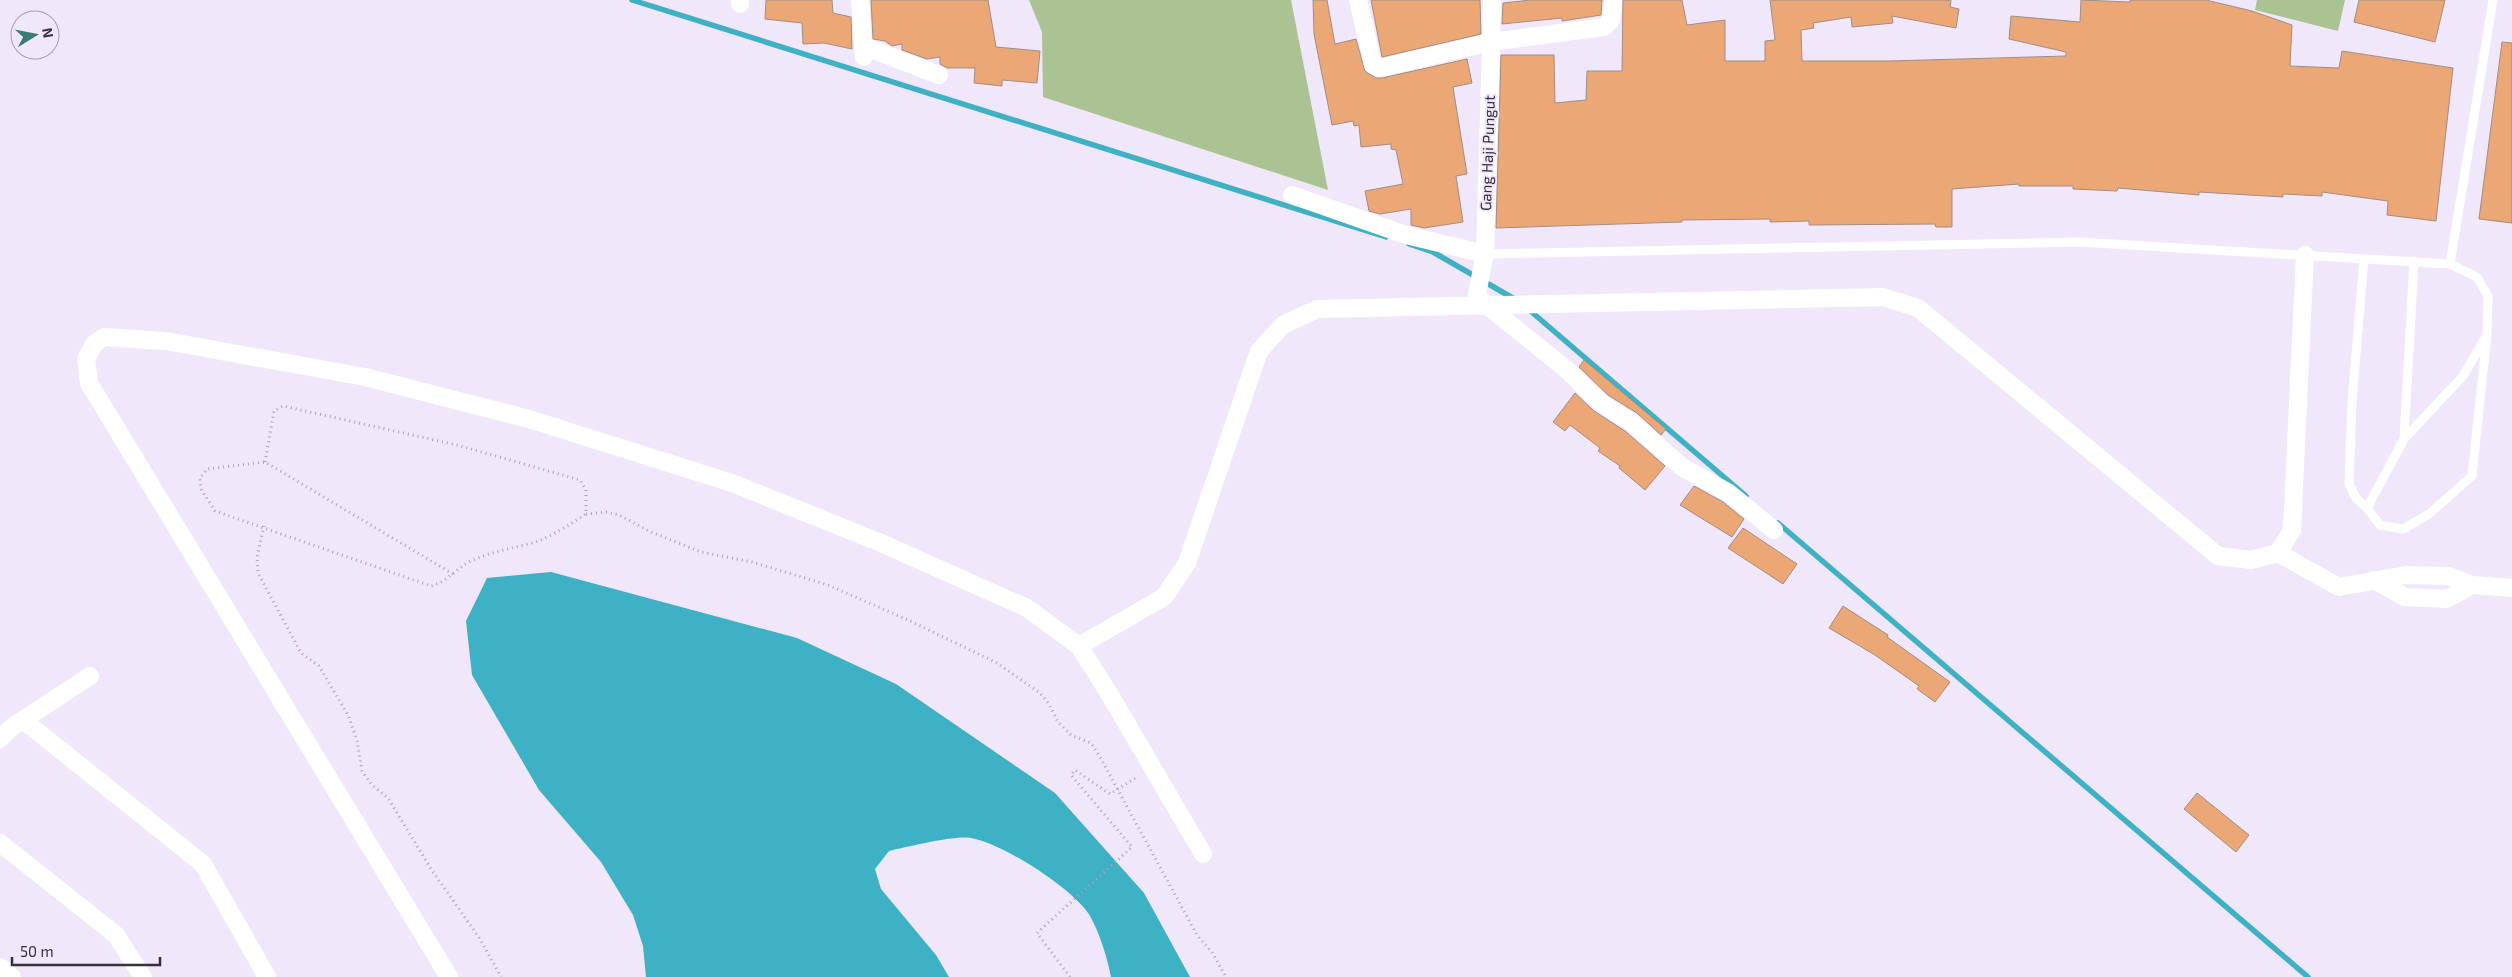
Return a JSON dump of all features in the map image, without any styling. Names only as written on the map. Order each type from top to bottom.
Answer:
[{"type":"street","points":[[860,0],[864,51],[939,75]]},
{"type":"street","points":[[1358,0],[1373,65],[1380,68],[1492,42],[1604,27],[1611,20],[1613,0]]},
{"type":"street","name":"Gang Haji Pungut","points":[[1492,0],[1484,259],[1478,289],[1479,299],[1566,369],[1601,403],[1631,422],[1682,467],[1729,493],[1774,530]]},
{"type":"street","points":[[1292,195],[1406,235],[1484,259]]},
{"type":"street","points":[[2278,553],[2292,530],[2305,255]]},
{"type":"street","points":[[1079,646],[1164,597],[1187,563],[1259,351],[1283,325],[1317,309],[1883,297],[1918,308],[2218,556],[2251,560],[2278,553],[2339,587],[2374,580],[2405,597],[2447,599],[2472,586],[2512,588]]},
{"type":"street","points":[[450,977],[89,383],[86,359],[94,344],[104,337],[166,341],[365,377],[529,419],[723,480],[881,543],[1027,608],[1079,646],[1203,854]]},
{"type":"street","points":[[0,739],[23,720],[90,676]]},
{"type":"street","points":[[23,720],[203,864],[267,977]]},
{"type":"street","points":[[0,842],[116,935],[143,977]]},
{"type":"street","points":[[0,967],[12,977]]},
{"type":"lane","points":[[2450,264],[2493,0]]},
{"type":"lane","points":[[1484,259],[2079,242],[2450,264],[2477,277],[2488,296],[2488,335],[2472,476],[2429,514],[2403,529],[2380,526],[2367,508],[2356,498],[2349,484],[2352,402],[2364,259]]},
{"type":"lane","points":[[2404,439],[2414,262]]},
{"type":"lane","points":[[2367,508],[2404,439],[2463,376],[2488,335]]},
{"type":"path","points":[[265,462],[274,411],[283,406],[457,445],[580,480],[586,490],[586,514]]},
{"type":"path","points":[[453,574],[265,462],[207,469],[200,478],[201,489],[215,511],[264,526],[431,586],[442,584],[469,562],[488,553],[534,542],[560,530],[586,514],[606,512],[619,515],[651,532],[701,552],[752,562],[828,585],[996,662],[1040,693],[1049,704],[1058,722],[1071,735],[1090,743],[1118,789],[1197,935],[1212,952],[1226,977]]},
{"type":"path","points":[[264,526],[257,557],[258,573],[301,653],[319,666],[348,715],[357,740],[362,771],[372,785],[388,798],[431,870],[480,939],[501,977]]},
{"type":"path","points":[[1070,977],[1038,933],[1132,847],[1070,775],[1075,770],[1110,794],[1152,767]]},
{"type":"green space","points":[[1029,0],[1291,0],[1328,190],[1043,97],[1042,32]]},
{"type":"green space","points":[[2257,0],[2345,0],[2338,31],[2255,10]]},
{"type":"water","points":[[551,572],[797,638],[896,684],[1055,793],[1144,893],[1190,977],[1111,977],[1103,946],[1094,923],[1082,905],[1069,893],[1036,869],[1000,848],[971,838],[954,838],[889,851],[875,869],[881,889],[936,955],[949,977],[646,977],[643,946],[633,915],[601,862],[539,790],[472,675],[466,621],[487,578]]},
{"type":"building","points":[[766,0],[832,0],[833,13],[851,17],[852,49],[824,43],[803,44],[802,23],[765,19]]},
{"type":"building","points":[[871,0],[988,0],[996,47],[1040,51],[1037,83],[1002,80],[1002,86],[974,83],[975,68],[947,68],[940,64],[940,57],[927,59],[902,50],[902,44],[892,46],[885,41],[873,39]]},
{"type":"building","points":[[1313,0],[1327,0],[1335,44],[1356,39],[1365,71],[1376,78],[1467,59],[1472,83],[1453,87],[1467,174],[1456,176],[1463,222],[1424,228],[1411,225],[1411,209],[1380,214],[1369,211],[1365,191],[1403,184],[1396,150],[1391,149],[1391,144],[1361,147],[1359,125],[1354,126],[1353,121],[1332,125],[1314,34]]},
{"type":"building","points":[[1371,0],[1480,0],[1481,34],[1382,57]]},
{"type":"building","points":[[1531,0],[1602,0],[1601,15],[1562,21],[1562,18],[1502,24],[1503,3]]},
{"type":"building","points":[[1623,0],[1682,0],[1687,25],[1725,20],[1725,61],[1765,61],[1765,41],[1775,40],[1770,0],[1951,0],[1950,7],[1959,9],[1956,28],[1892,16],[1893,23],[1852,27],[1851,17],[1813,23],[1814,28],[1801,30],[1802,61],[1889,61],[2066,56],[2066,52],[2009,39],[2011,16],[2080,22],[2081,0],[2130,2],[2130,0],[2206,0],[2252,11],[2292,25],[2290,66],[2339,68],[2342,51],[2453,68],[2436,221],[2387,215],[2388,201],[2322,192],[2322,196],[2283,194],[2283,197],[2199,192],[2199,195],[2118,188],[2117,191],[2073,189],[2073,186],[2019,186],[2019,184],[1952,189],[1952,227],[1936,227],[1935,224],[1809,225],[1809,221],[1770,222],[1770,219],[1682,220],[1682,222],[1496,228],[1501,55],[1554,55],[1555,103],[1586,100],[1587,71],[1622,71]]},
{"type":"building","points":[[2359,0],[2445,0],[2435,42],[2354,22]]},
{"type":"building","points":[[2502,42],[2512,43],[2512,223],[2479,219]]},
{"type":"building","points":[[1584,360],[1666,429],[1661,435],[1637,413],[1608,395],[1579,367]]},
{"type":"building","points":[[1575,393],[1594,411],[1625,431],[1665,466],[1645,490],[1619,468],[1620,466],[1598,451],[1600,448],[1570,425],[1565,431],[1553,422]]},
{"type":"building","points":[[1694,486],[1723,502],[1744,519],[1732,537],[1680,505]]},
{"type":"building","points":[[1743,528],[1797,564],[1783,584],[1728,548]]},
{"type":"building","points":[[1843,606],[1888,635],[1887,637],[1950,682],[1935,702],[1917,689],[1919,686],[1875,655],[1829,628]]},
{"type":"building","points":[[2197,793],[2249,835],[2236,852],[2184,809]]},
{"type":"waterway","points":[[632,0],[1386,237]]},
{"type":"waterway","points":[[1409,244],[1433,252],[1518,301]]},
{"type":"waterway","points":[[1527,308],[1746,496]]},
{"type":"waterway","points":[[1778,523],[2308,977]]}]
